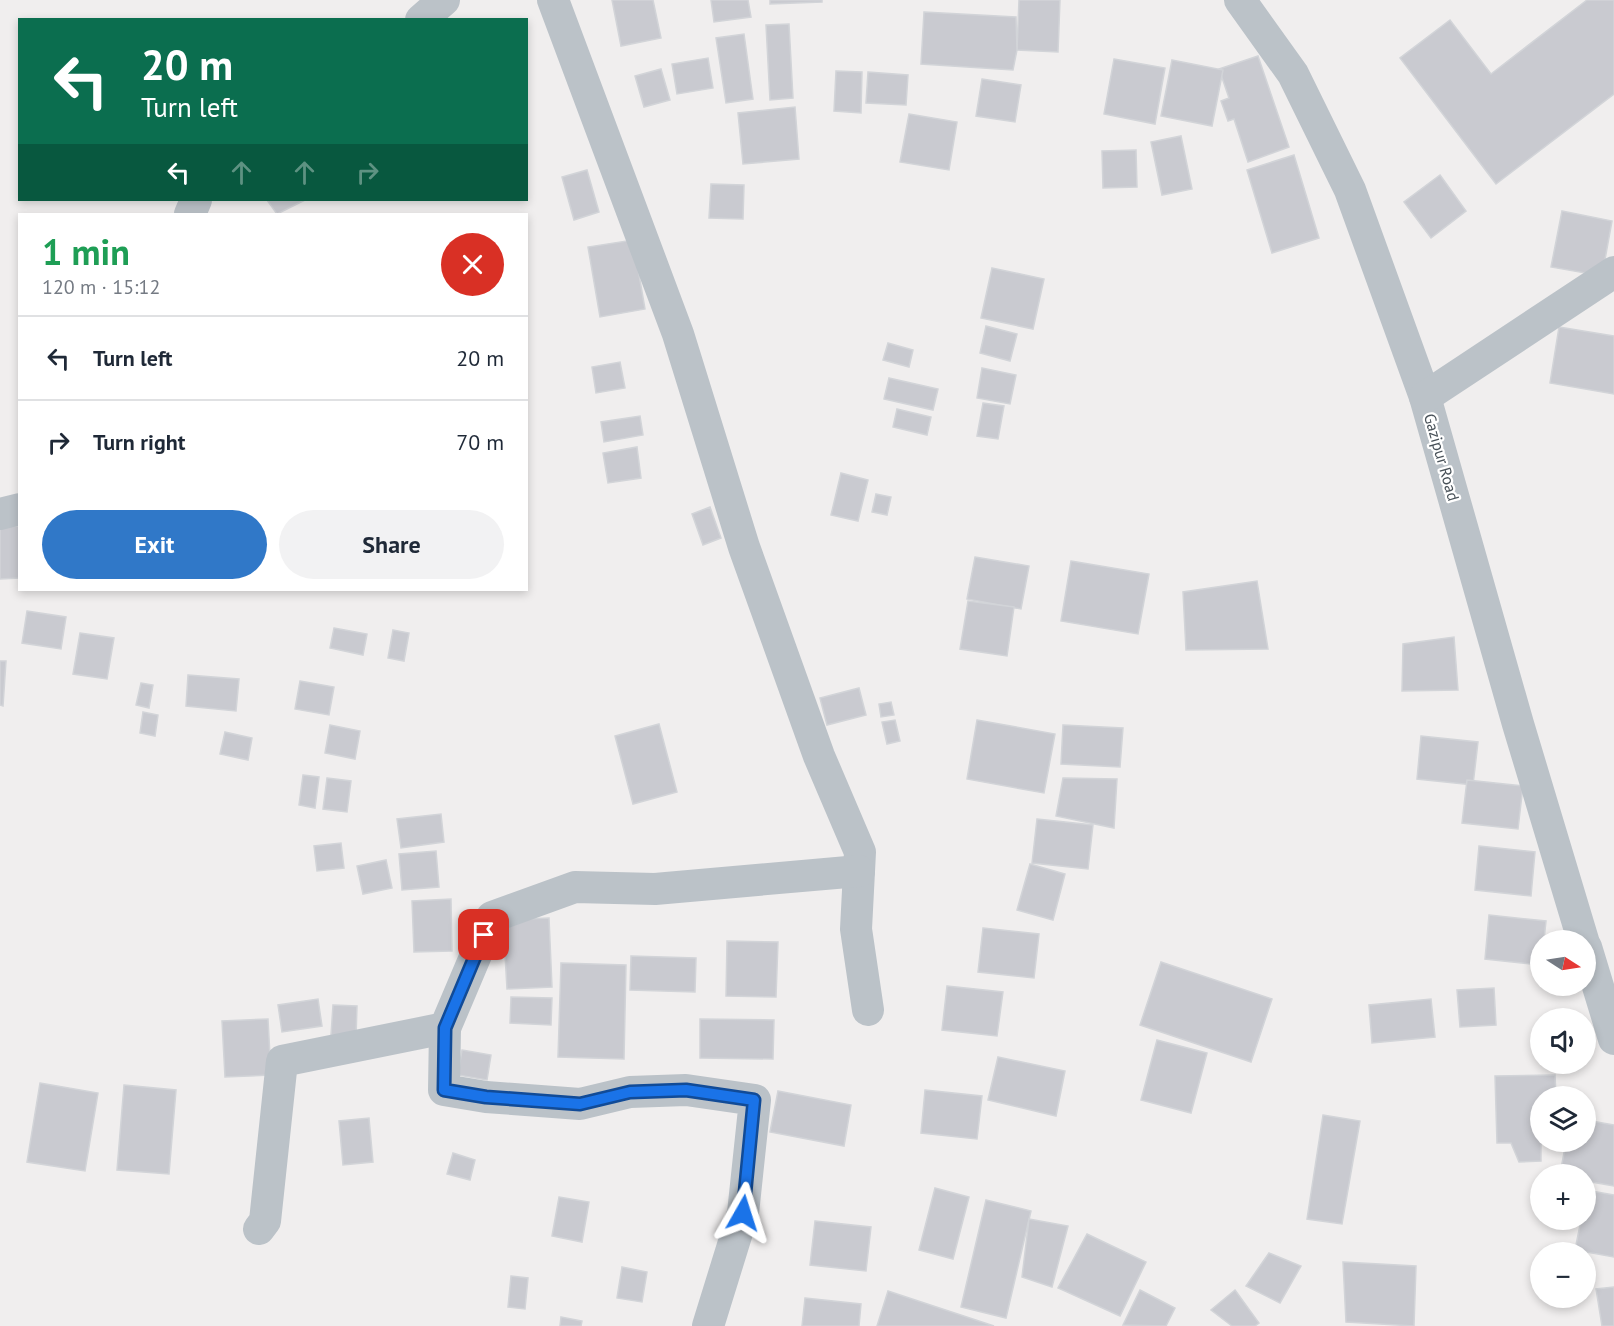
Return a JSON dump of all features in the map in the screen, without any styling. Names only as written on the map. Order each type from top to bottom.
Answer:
[{"type":"street","points":[[423,18],[444,0]]},
{"type":"street","points":[[553,0],[678,334],[744,547],[819,756],[860,852],[856,929],[868,1010]]},
{"type":"street","name":"Gazipur Road","points":[[1240,0],[1293,74],[1350,190],[1425,397],[1518,724],[1580,930]]},
{"type":"street","points":[[1425,397],[1614,272]]},
{"type":"street","points":[[0,514],[18,510]]},
{"type":"street","points":[[708,1326],[743,1213],[754,1100],[686,1090],[630,1092],[580,1104],[486,1097],[444,1090],[445,1028],[492,917],[575,887],[656,889],[859,871]]},
{"type":"street","points":[[1596,980],[1613,1035]]},
{"type":"street","points":[[259,1229],[265,1221],[282,1061],[445,1028]]},
{"type":"building","points":[[612,0],[653,0],[661,38],[621,46]]},
{"type":"building","points":[[711,0],[748,0],[751,17],[714,22]]},
{"type":"building","points":[[770,0],[822,0],[822,2],[770,4]]},
{"type":"building","points":[[1019,0],[1060,0],[1058,52],[1017,50]]},
{"type":"building","points":[[1587,0],[1614,0],[1614,94],[1496,184],[1400,58],[1450,20],[1491,74]]},
{"type":"building","points":[[924,12],[1016,17],[1017,50],[1013,70],[921,64]]},
{"type":"building","points":[[789,24],[793,98],[770,100],[766,25]]},
{"type":"building","points":[[744,34],[753,99],[726,103],[716,38]]},
{"type":"building","points":[[1258,56],[1289,147],[1248,162],[1234,119],[1228,121],[1221,101],[1229,98],[1219,69]]},
{"type":"building","points":[[708,58],[713,88],[677,94],[672,64]]},
{"type":"building","points":[[1114,59],[1165,68],[1155,124],[1104,114]]},
{"type":"building","points":[[1172,60],[1223,70],[1212,126],[1161,116]]},
{"type":"building","points":[[661,69],[670,100],[644,107],[635,76]]},
{"type":"building","points":[[836,71],[862,72],[861,113],[834,111]]},
{"type":"building","points":[[868,72],[908,75],[906,105],[866,103]]},
{"type":"building","points":[[982,79],[1021,85],[1015,122],[976,116]]},
{"type":"building","points":[[795,107],[799,159],[743,164],[738,113]]},
{"type":"building","points":[[909,114],[957,122],[949,170],[900,162]]},
{"type":"building","points":[[1181,136],[1192,189],[1162,195],[1151,142]]},
{"type":"building","points":[[1136,150],[1137,187],[1103,188],[1102,151]]},
{"type":"building","points":[[1294,155],[1319,238],[1272,253],[1247,170]]},
{"type":"building","points":[[587,170],[599,212],[574,220],[562,177]]},
{"type":"building","points":[[1440,175],[1466,211],[1431,238],[1404,202]]},
{"type":"building","points":[[711,184],[744,185],[743,219],[709,218]]},
{"type":"building","points":[[268,201],[303,201],[279,213],[276,213]]},
{"type":"building","points":[[1562,211],[1612,221],[1602,276],[1551,267]]},
{"type":"building","points":[[633,240],[645,309],[600,317],[588,247]]},
{"type":"building","points":[[992,268],[1044,279],[1033,329],[981,318]]},
{"type":"building","points":[[986,326],[1017,334],[1010,361],[980,353]]},
{"type":"building","points":[[1559,327],[1614,336],[1614,394],[1550,383]]},
{"type":"building","points":[[888,343],[913,350],[909,367],[883,360]]},
{"type":"building","points":[[620,362],[625,388],[596,393],[592,367]]},
{"type":"building","points":[[982,368],[1016,375],[1010,404],[977,398]]},
{"type":"building","points":[[889,378],[938,389],[933,410],[884,399]]},
{"type":"building","points":[[983,403],[1004,406],[998,439],[977,436]]},
{"type":"building","points":[[897,409],[931,417],[927,435],[893,427]]},
{"type":"building","points":[[640,416],[643,435],[604,442],[601,422]]},
{"type":"building","points":[[637,447],[641,478],[608,483],[603,453]]},
{"type":"building","points":[[841,473],[868,480],[858,521],[831,515]]},
{"type":"building","points":[[876,494],[891,497],[887,515],[872,512]]},
{"type":"building","points":[[710,507],[721,538],[703,545],[692,514]]},
{"type":"building","points":[[18,526],[18,578],[0,579],[0,527]]},
{"type":"building","points":[[975,557],[1029,566],[1021,609],[967,599]]},
{"type":"building","points":[[1071,561],[1149,574],[1138,634],[1061,621]]},
{"type":"building","points":[[1257,581],[1268,649],[1186,650],[1183,592]]},
{"type":"building","points":[[968,601],[1014,607],[1007,656],[960,649]]},
{"type":"building","points":[[27,611],[66,617],[61,649],[22,643]]},
{"type":"building","points":[[334,628],[367,634],[363,655],[330,648]]},
{"type":"building","points":[[393,630],[409,633],[404,661],[388,658]]},
{"type":"building","points":[[80,633],[114,638],[107,679],[73,674]]},
{"type":"building","points":[[1454,637],[1458,690],[1402,691],[1403,644]]},
{"type":"building","points":[[0,661],[6,661],[3,706],[0,705]]},
{"type":"building","points":[[188,675],[239,679],[236,711],[186,706]]},
{"type":"building","points":[[300,681],[334,687],[329,715],[295,709]]},
{"type":"building","points":[[141,683],[153,685],[149,708],[136,705]]},
{"type":"building","points":[[859,688],[866,715],[827,725],[820,698]]},
{"type":"building","points":[[891,702],[894,715],[881,717],[879,704]]},
{"type":"building","points":[[143,712],[158,715],[155,736],[140,733]]},
{"type":"building","points":[[895,720],[900,741],[887,744],[882,722]]},
{"type":"building","points":[[977,720],[1055,734],[1044,793],[967,779]]},
{"type":"building","points":[[659,724],[677,792],[633,804],[615,736]]},
{"type":"building","points":[[330,725],[360,731],[355,759],[325,753]]},
{"type":"building","points":[[1063,725],[1123,728],[1120,767],[1061,764]]},
{"type":"building","points":[[225,732],[252,738],[248,760],[220,754]]},
{"type":"building","points":[[1421,736],[1478,742],[1473,785],[1417,779]]},
{"type":"building","points":[[303,775],[319,777],[315,808],[299,805]]},
{"type":"building","points":[[327,778],[351,781],[347,812],[323,809]]},
{"type":"building","points":[[1063,778],[1117,779],[1114,828],[1056,816]]},
{"type":"building","points":[[1467,780],[1523,786],[1518,829],[1462,823]]},
{"type":"building","points":[[441,814],[444,842],[401,848],[397,819]]},
{"type":"building","points":[[1037,819],[1093,825],[1088,869],[1032,863]]},
{"type":"building","points":[[341,843],[344,868],[317,871],[314,846]]},
{"type":"building","points":[[1479,846],[1535,852],[1531,896],[1475,890]]},
{"type":"building","points":[[436,851],[439,887],[402,890],[399,854]]},
{"type":"building","points":[[386,860],[392,888],[363,894],[357,866]]},
{"type":"building","points":[[1030,864],[1065,874],[1053,920],[1017,910]]},
{"type":"building","points":[[451,899],[452,951],[414,952],[412,901]]},
{"type":"building","points":[[1489,915],[1546,921],[1545,930],[1530,930],[1530,964],[1485,959]]},
{"type":"building","points":[[549,918],[552,987],[507,989],[503,920]]},
{"type":"building","points":[[983,928],[1039,934],[1034,978],[978,972]]},
{"type":"building","points":[[727,941],[778,942],[776,997],[726,996]]},
{"type":"building","points":[[631,956],[696,958],[695,992],[630,990]]},
{"type":"building","points":[[1161,962],[1272,999],[1251,1062],[1140,1025]]},
{"type":"building","points":[[561,963],[626,965],[624,1059],[558,1057]]},
{"type":"building","points":[[947,986],[1003,992],[997,1036],[942,1030]]},
{"type":"building","points":[[1494,988],[1496,1025],[1460,1027],[1457,990]]},
{"type":"building","points":[[511,997],[552,998],[551,1025],[510,1023]]},
{"type":"building","points":[[318,999],[322,1026],[282,1032],[278,1005]]},
{"type":"building","points":[[1431,999],[1435,1037],[1372,1043],[1369,1005]]},
{"type":"building","points":[[333,1005],[357,1006],[356,1037],[331,1035]]},
{"type":"building","points":[[268,1019],[271,1075],[225,1077],[222,1021]]},
{"type":"building","points":[[700,1019],[774,1020],[773,1059],[700,1058]]},
{"type":"building","points":[[1157,1040],[1207,1053],[1191,1113],[1141,1100]]},
{"type":"building","points":[[462,1050],[491,1055],[487,1080],[458,1075]]},
{"type":"building","points":[[998,1057],[1065,1071],[1056,1116],[988,1100]]},
{"type":"building","points":[[1555,1075],[1556,1086],[1530,1086],[1530,1152],[1541,1152],[1541,1161],[1519,1162],[1511,1143],[1497,1143],[1495,1076]]},
{"type":"building","points":[[40,1083],[98,1093],[85,1171],[27,1162]]},
{"type":"building","points":[[124,1085],[176,1090],[169,1174],[117,1170]]},
{"type":"building","points":[[925,1090],[982,1096],[977,1139],[921,1133]]},
{"type":"building","points":[[778,1091],[851,1105],[844,1146],[770,1132]]},
{"type":"building","points":[[1323,1115],[1360,1121],[1342,1224],[1307,1219]]},
{"type":"building","points":[[369,1118],[373,1162],[343,1165],[339,1121]]},
{"type":"building","points":[[1596,1122],[1614,1125],[1614,1186],[1596,1183],[1596,1164],[1562,1164],[1564,1152],[1596,1152]]},
{"type":"building","points":[[453,1153],[475,1160],[470,1180],[447,1174]]},
{"type":"building","points":[[935,1188],[969,1197],[953,1259],[919,1250]]},
{"type":"building","points":[[1596,1192],[1614,1195],[1614,1257],[1596,1254],[1596,1242],[1577,1242],[1579,1230],[1596,1230]]},
{"type":"building","points":[[559,1197],[589,1202],[582,1242],[552,1236]]},
{"type":"building","points":[[986,1200],[1031,1211],[1006,1318],[961,1307]]},
{"type":"building","points":[[1029,1219],[1068,1226],[1052,1287],[1022,1277]]},
{"type":"building","points":[[815,1221],[871,1227],[866,1271],[810,1265]]},
{"type":"building","points":[[1087,1234],[1146,1262],[1120,1316],[1058,1288]]},
{"type":"building","points":[[1269,1253],[1301,1266],[1280,1303],[1246,1286]]},
{"type":"building","points":[[1343,1262],[1416,1266],[1414,1326],[1346,1322]]},
{"type":"building","points":[[622,1267],[647,1272],[642,1302],[617,1298]]},
{"type":"building","points":[[511,1276],[528,1278],[525,1309],[508,1307]]},
{"type":"building","points":[[1614,1287],[1614,1326],[1602,1326],[1596,1289]]},
{"type":"building","points":[[1140,1290],[1175,1308],[1166,1326],[1123,1325]]},
{"type":"building","points":[[1235,1290],[1259,1323],[1255,1326],[1232,1326],[1211,1310]]},
{"type":"building","points":[[888,1291],[994,1326],[877,1326]]},
{"type":"building","points":[[805,1298],[861,1304],[859,1326],[802,1326]]},
{"type":"building","points":[[561,1317],[582,1321],[581,1326],[560,1326]]},
{"type":"route","points":[[484,935],[445,1028],[444,1090],[486,1097],[580,1104],[630,1092],[686,1090],[754,1100],[743,1213]]}]
